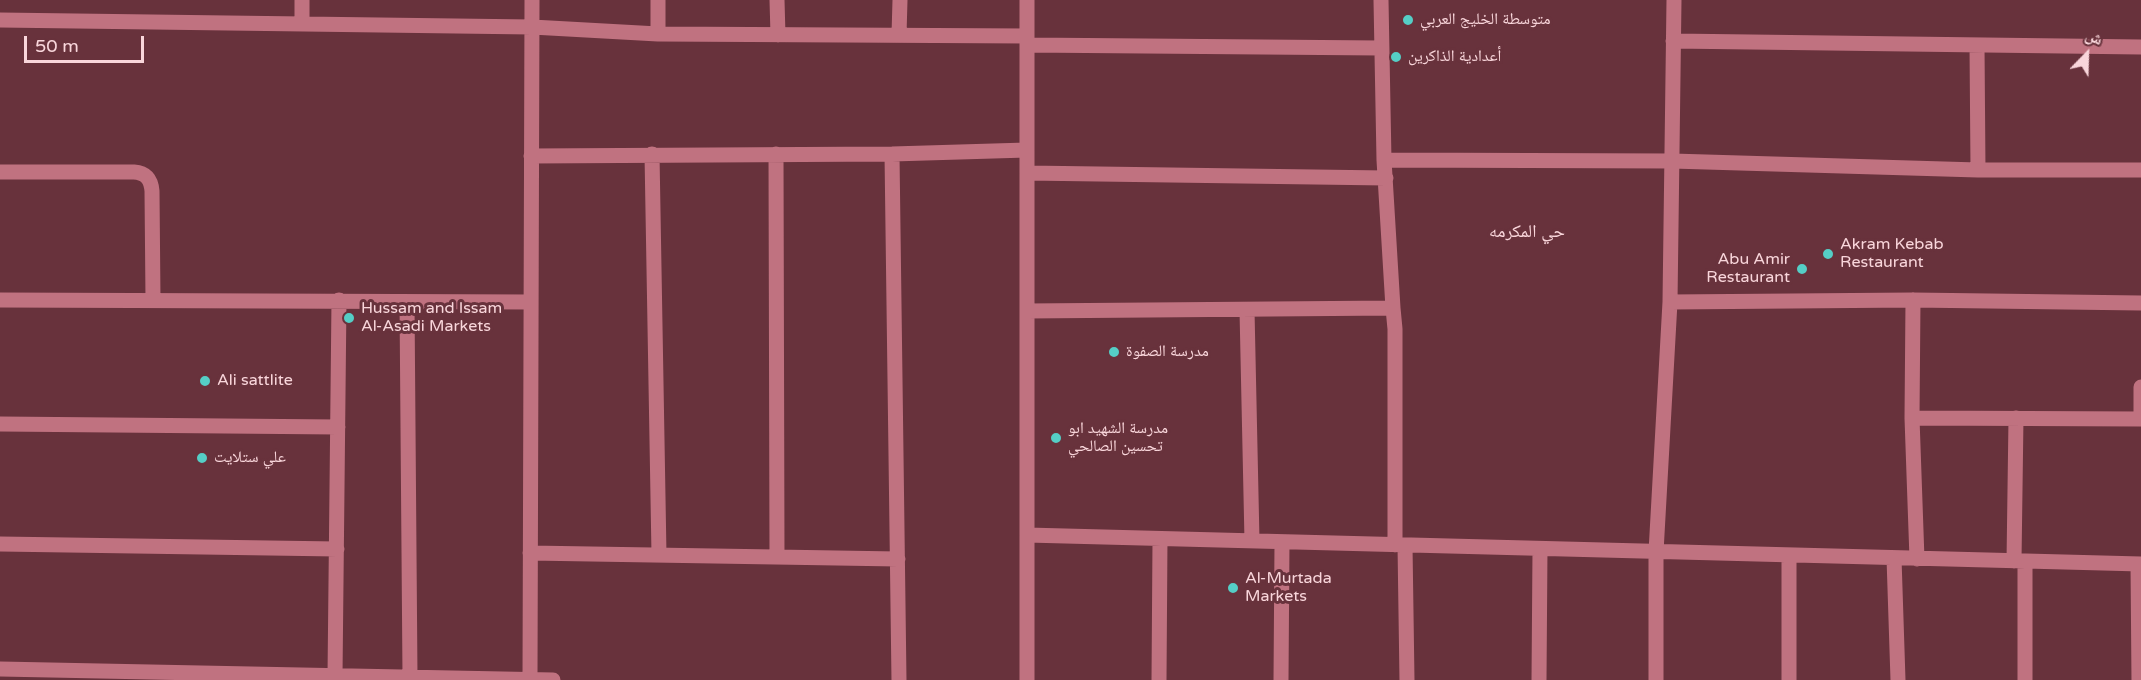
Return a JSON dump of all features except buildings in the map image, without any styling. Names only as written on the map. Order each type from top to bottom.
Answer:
[{"type":"street","points":[[302,0],[302,23]]},
{"type":"street","points":[[530,680],[532,0]]},
{"type":"street","points":[[658,0],[658,34]]},
{"type":"street","points":[[777,0],[778,35]]},
{"type":"street","points":[[899,35],[900,0]]},
{"type":"street","points":[[1027,680],[1028,0]]},
{"type":"street","points":[[1381,0],[1380,48],[1384,160],[1395,329],[1400,545],[1407,680]]},
{"type":"street","points":[[1656,680],[1656,552],[1670,302],[1674,0]]},
{"type":"street","points":[[0,20],[532,27],[658,34],[899,35],[1027,41],[1380,48]]},
{"type":"street","points":[[1673,41],[2141,46]]},
{"type":"street","points":[[1977,45],[1978,170]]},
{"type":"street","points":[[531,156],[892,154],[1028,150]]},
{"type":"street","points":[[652,154],[659,555]]},
{"type":"street","points":[[776,154],[777,557]]},
{"type":"street","points":[[892,154],[899,680]]},
{"type":"street","points":[[1384,160],[1672,161],[1978,170],[2141,170]]},
{"type":"street","points":[[0,172],[134,172],[148,177],[152,184],[153,300]]},
{"type":"street","points":[[1028,173],[1386,178]]},
{"type":"street","points":[[0,300],[530,302]]},
{"type":"street","points":[[335,676],[339,300]]},
{"type":"street","points":[[1670,302],[1913,300],[2141,303]]},
{"type":"street","points":[[1913,300],[1912,418],[1917,558]]},
{"type":"street","points":[[407,302],[410,677]]},
{"type":"street","points":[[1028,311],[1393,308]]},
{"type":"street","points":[[1247,310],[1252,541]]},
{"type":"street","points":[[2141,387],[2141,414]]},
{"type":"street","points":[[1912,418],[2141,419]]},
{"type":"street","points":[[2016,418],[2025,680]]},
{"type":"street","points":[[0,424],[338,427]]},
{"type":"street","points":[[1028,535],[2140,564],[2139,680]]},
{"type":"street","points":[[1159,680],[1160,539]]},
{"type":"street","points":[[1281,680],[1282,542]]},
{"type":"street","points":[[0,544],[337,549]]},
{"type":"street","points":[[1539,549],[1539,680]]},
{"type":"street","points":[[530,554],[898,559]]},
{"type":"street","points":[[1789,555],[1790,680]]},
{"type":"street","points":[[1894,558],[1898,680]]},
{"type":"street","points":[[0,669],[100,675],[553,680]]},
{"type":"place","name":"متوسطة الخليج العربي","points":[[1408,20]]},
{"type":"place","name":"أعدادية الذاكرين","points":[[1396,57]]},
{"type":"place","name":"Akram Kebab Restaurant","points":[[1828,254]]},
{"type":"place","name":"Abu Amir Restaurant","points":[[1802,269]]},
{"type":"place","name":"Hussam and Issam Al-Asadi Markets","points":[[349,318]]},
{"type":"place","name":"مدرسة الصفوة","points":[[1114,352]]},
{"type":"place","name":"Ali sattlite","points":[[205,381]]},
{"type":"place","name":"مدرسة الشهيد ابو تحسين الصالحي","points":[[1056,438]]},
{"type":"place","name":"علي ستلايت","points":[[202,458]]},
{"type":"place","name":"Al-Murtada Markets","points":[[1233,588]]},
{"type":"district","name":"حي المكرمه","points":[[1527,232]]}]
